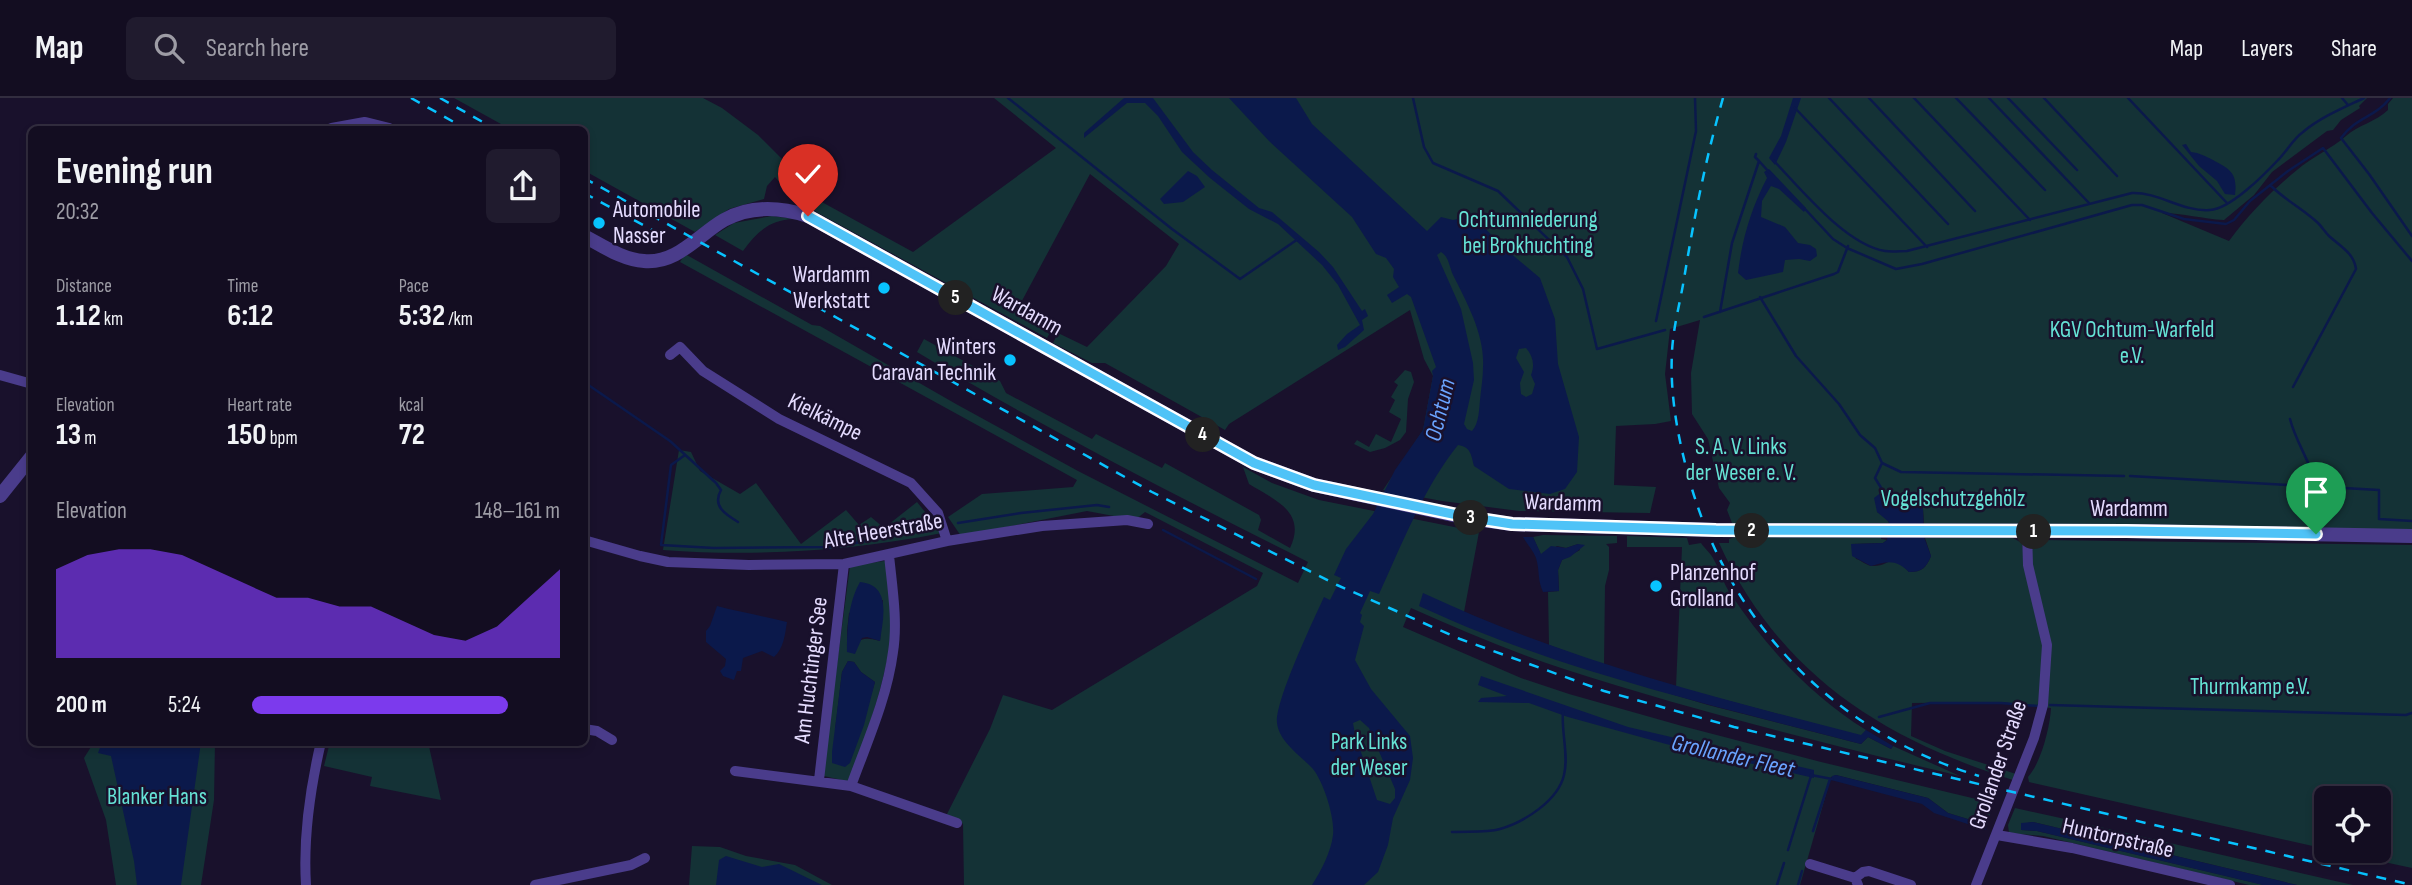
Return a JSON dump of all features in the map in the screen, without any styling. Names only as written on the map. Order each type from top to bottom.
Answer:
[{"type":"street","points":[[354,126],[373,126]]},
{"type":"street","name":"Wardamm","points":[[588,238],[631,259],[661,261],[682,250],[726,219],[763,208],[785,209],[808,216],[1254,463],[1314,485],[1512,524],[1716,530],[2126,531],[2412,536]]},
{"type":"street","name":"Kielkämpe","points":[[670,355],[680,347],[703,371],[779,419],[911,483],[938,513],[947,541]]},
{"type":"street","points":[[0,375],[28,383]]},
{"type":"street","points":[[0,496],[28,461]]},
{"type":"street","name":"Alte Heerstraße","points":[[588,541],[668,562],[844,564],[947,541],[1042,526],[1127,520],[1148,524]]},
{"type":"street","name":"Grollander Straße","points":[[1976,885],[2034,738],[2043,705],[2047,645],[2028,565],[2027,532]]},
{"type":"street","points":[[851,786],[876,719],[894,650],[894,601],[889,555]]},
{"type":"street","name":"Am Huchtinger See","points":[[819,780],[844,564]]},
{"type":"street","points":[[588,730],[597,731],[612,740]]},
{"type":"street","points":[[306,885],[309,806],[320,746]]},
{"type":"street","points":[[735,771],[851,786],[957,823]]},
{"type":"street","name":"Huntorpstraße","points":[[1997,835],[2072,848],[2230,885]]},
{"type":"street","points":[[535,885],[631,865],[645,858]]},
{"type":"street","points":[[1810,864],[1857,882],[1863,872],[1869,871],[1911,885]]},
{"type":"green space","points":[[454,98],[703,98],[722,108],[758,135],[820,201],[913,252],[1056,148],[994,98],[2367,98],[2360,108],[2341,120],[2333,130],[2327,131],[2272,172],[2254,195],[2224,220],[2162,213],[2229,241],[2261,203],[2303,165],[2383,114],[2388,110],[2388,104],[2393,98],[2412,98],[2412,532],[2131,524],[1924,525],[1923,509],[1906,493],[1901,495],[1894,492],[1877,512],[1886,517],[1889,523],[1732,523],[1727,510],[1730,503],[1719,488],[1708,439],[1692,414],[1691,373],[1700,320],[1670,329],[1665,374],[1671,421],[1616,426],[1614,485],[1656,487],[1650,513],[1519,511],[1383,490],[1423,430],[1433,376],[1424,359],[1410,310],[1229,424],[1225,430],[1105,363],[1092,363],[1053,343],[1058,333],[1087,347],[1166,266],[1179,244],[1090,174],[1017,310],[1052,329],[1047,338],[818,213],[786,190],[775,177],[767,186],[764,199],[729,209],[695,232],[588,173],[588,126],[505,126]]},
{"type":"green space","points":[[772,216],[794,219],[764,228],[743,251],[715,235],[734,223]]},
{"type":"green space","name":"Park Links der Weser","points":[[685,254],[812,325],[820,326],[1078,471],[1298,583],[1308,562],[1110,460],[965,380],[917,352],[924,339],[1000,381],[1006,393],[1092,439],[1096,434],[1162,468],[1165,463],[1259,515],[1261,520],[1258,530],[1290,548],[1294,536],[1291,516],[1286,508],[1249,484],[1243,467],[1272,483],[1319,500],[1479,532],[1460,623],[1581,667],[1708,705],[1861,744],[1868,737],[1960,776],[1662,699],[1525,655],[1411,608],[1403,627],[1521,678],[1569,694],[1821,762],[1993,803],[1987,825],[1948,813],[1928,798],[1836,775],[1831,777],[1800,885],[964,885],[963,824],[958,819],[946,816],[990,729],[1003,695],[1052,710],[1257,586],[1263,573],[1145,512],[1135,520],[1087,511],[961,536],[948,517],[982,494],[1073,487],[1077,480],[680,262]]},
{"type":"green space","points":[[1405,370],[1411,372],[1414,382],[1408,399],[1406,432],[1400,440],[1370,452],[1354,444],[1357,440],[1369,447],[1376,434],[1391,442],[1401,419],[1389,412],[1395,400],[1391,397],[1398,385],[1394,382]]},
{"type":"green space","points":[[679,450],[691,452],[700,471],[740,494],[756,483],[801,544],[846,510],[859,525],[871,517],[884,528],[917,502],[942,533],[803,551],[733,553],[663,550]]},
{"type":"green space","name":"Thurmkamp e.V.","points":[[1881,535],[1881,539],[1887,540],[1883,543],[1852,544],[1856,559],[1872,566],[1894,561],[1909,572],[1920,570],[1931,556],[1925,538],[2011,537],[2022,543],[2023,549],[2031,549],[2042,540],[2412,545],[2412,868],[2389,863],[2391,863],[2391,786],[2314,786],[2314,846],[2029,782],[2028,777],[2044,744],[2051,708],[2000,702],[1912,703],[1911,736],[1945,751],[2016,774],[2013,780],[1919,744],[1877,721],[1839,694],[1803,664],[1772,629],[1743,589],[1719,543],[1729,543],[1729,539],[1738,536]]},
{"type":"green space","points":[[1617,536],[1617,543],[1606,544],[1609,547],[1609,570],[1605,586],[1604,665],[1549,645],[1548,592],[1559,591],[1558,570],[1562,560],[1580,550],[1578,544],[1566,548],[1557,546],[1541,555],[1533,537]]},
{"type":"green space","points":[[1627,536],[1687,538],[1689,545],[1701,543],[1713,558],[1730,593],[1774,651],[1808,686],[1866,730],[1861,736],[1676,687],[1682,547],[1627,547]]},
{"type":"green space","points":[[884,561],[887,563],[891,629],[886,667],[877,700],[849,781],[846,781],[824,776],[823,770],[850,566]],"holes":[[[883,600],[880,641],[862,640],[847,652],[849,613]],[[848,661],[854,662],[861,672],[875,682],[869,702],[835,730],[842,672]]]},
{"type":"green space","name":"Blanker Hans","points":[[92,746],[215,746],[214,800],[201,885],[116,885],[106,820],[84,758]]},
{"type":"green space","points":[[329,746],[429,746],[441,800],[370,786],[372,777],[324,766]]},
{"type":"green space","points":[[2015,808],[2353,885],[2297,885],[2033,822],[2021,824],[2021,830],[2037,831],[2264,885],[2249,885],[2043,836],[2009,833],[2008,825]]},
{"type":"green space","points":[[692,846],[720,847],[746,856],[795,865],[832,885],[689,885]]},
{"type":"water","points":[[1124,98],[1153,98],[1193,152],[1212,170],[1259,208],[1272,212],[1319,252],[1333,267],[1362,311],[1365,309],[1368,316],[1362,320],[1364,330],[1338,350],[1337,345],[1360,325],[1338,285],[1322,265],[1278,224],[1249,209],[1182,152],[1158,116],[1145,103],[1127,103],[1084,138],[1084,133]]},
{"type":"water","name":"Ochtum","points":[[1229,98],[1296,98],[1312,124],[1427,231],[1441,217],[1453,220],[1466,217],[1479,222],[1503,247],[1540,278],[1555,319],[1558,364],[1579,437],[1577,472],[1565,489],[1550,494],[1509,489],[1474,466],[1468,450],[1458,445],[1424,498],[1379,594],[1370,591],[1360,613],[1360,622],[1364,626],[1355,660],[1371,689],[1410,736],[1413,758],[1410,780],[1393,818],[1388,845],[1378,872],[1364,885],[1312,885],[1330,848],[1332,819],[1317,775],[1282,736],[1277,723],[1278,712],[1296,661],[1324,597],[1330,600],[1341,578],[1334,575],[1346,549],[1373,514],[1395,470],[1423,430],[1432,371],[1436,367],[1411,297],[1407,294],[1392,303],[1387,295],[1399,287],[1393,277],[1394,269],[1386,258],[1376,254],[1352,217],[1269,141]],"holes":[[[1441,252],[1447,259],[1469,308],[1481,343],[1482,379],[1478,416],[1472,431],[1464,424],[1474,380],[1473,363],[1461,309],[1437,255]],[[1526,348],[1533,361],[1531,375],[1535,384],[1532,394],[1526,397],[1521,394],[1520,383],[1524,372],[1516,358],[1519,349]],[[1360,720],[1369,728],[1395,789],[1395,798],[1390,804],[1377,800],[1353,723]]]},
{"type":"water","points":[[1793,98],[1801,98],[1775,165],[1769,158],[1781,136]]},
{"type":"water","points":[[2186,144],[2191,152],[2224,166],[2231,172],[2235,181],[2235,195],[2225,194],[2217,181],[2199,166],[2182,145]]},
{"type":"water","points":[[1769,169],[1806,208],[1804,212],[1779,189],[1771,186],[1762,201],[1761,217],[1785,227],[1798,243],[1816,249],[1817,256],[1810,261],[1785,260],[1783,272],[1746,280],[1738,273],[1742,248],[1756,201],[1767,178],[1764,172]]},
{"type":"water","points":[[1188,171],[1197,176],[1205,187],[1183,202],[1164,204],[1160,199]]},
{"type":"water","points":[[1883,491],[1901,495],[1906,493],[1923,509],[1924,537],[1931,556],[1920,570],[1909,572],[1892,562],[1871,566],[1852,556],[1851,544],[1883,543],[1887,540],[1889,522],[1877,512],[1874,498]]},
{"type":"water","points":[[1523,537],[1533,537],[1541,554],[1551,546],[1566,548],[1585,545],[1562,560],[1558,570],[1559,591],[1543,592],[1536,558]]},
{"type":"water","points":[[860,582],[877,589],[883,604],[883,613],[880,641],[862,638],[855,654],[847,652],[848,625],[853,599]]},
{"type":"water","points":[[1423,593],[1530,638],[1584,657],[1805,721],[1861,735],[1866,730],[1893,746],[1891,749],[1868,737],[1861,744],[1857,743],[1668,694],[1574,666],[1482,633],[1419,606]]},
{"type":"water","points":[[717,606],[787,622],[784,641],[774,657],[762,651],[743,658],[741,671],[737,671],[734,680],[723,676],[720,671],[725,666],[726,659],[706,642],[706,631]]},
{"type":"water","points":[[848,661],[854,662],[861,672],[875,682],[864,725],[850,763],[845,767],[832,763],[832,752],[842,672]]},
{"type":"water","points":[[1481,676],[1628,727],[1814,770],[1814,778],[1666,744],[1568,717],[1529,703],[1478,702],[1481,698],[1507,696],[1478,685]]},
{"type":"water","name":"Blanker Hans","points":[[101,746],[200,746],[181,885],[137,885],[111,756],[98,753]]},
{"type":"water","points":[[1832,776],[1928,798],[1948,813],[1987,825],[1986,830],[1934,813],[1922,804],[1831,780]]},
{"type":"water","points":[[2033,822],[2297,885],[2263,885],[2037,831],[2021,830],[2021,823]]},
{"type":"water","points":[[726,856],[762,867],[779,864],[822,885],[716,885],[719,860]]},
{"type":"waterway","points":[[1008,98],[1172,229],[1240,279],[1298,239]]},
{"type":"waterway","points":[[1413,98],[1424,147],[1433,163],[1498,191],[1567,257],[1583,289],[1597,349],[1665,330]]},
{"type":"waterway","points":[[1656,321],[1696,131],[1695,98]]},
{"type":"waterway","points":[[1829,98],[1948,224]]},
{"type":"waterway","points":[[1869,98],[1975,211]]},
{"type":"waterway","points":[[1914,98],[2030,220]]},
{"type":"waterway","points":[[1956,98],[2045,190]]},
{"type":"waterway","points":[[1989,98],[2089,203]]},
{"type":"waterway","points":[[2008,98],[2077,170]]},
{"type":"waterway","points":[[2044,98],[2117,176]]},
{"type":"waterway","points":[[2128,98],[2227,203]]},
{"type":"waterway","points":[[2342,98],[2348,105]]},
{"type":"waterway","points":[[1774,161],[1825,214],[1855,238],[1870,247],[1885,251],[1907,251],[2132,193],[2200,210],[2218,208],[2237,198],[2256,182],[2296,138],[2310,127],[2364,98]]},
{"type":"waterway","points":[[2390,98],[2378,110],[2353,125],[2341,138],[2412,236]]},
{"type":"waterway","points":[[1795,108],[1927,247]]},
{"type":"waterway","points":[[1805,209],[1833,239],[1847,248],[1896,269],[2132,205],[2142,205],[2184,219],[2226,224],[2234,220],[2250,201],[2288,171],[2323,148],[2412,261]]},
{"type":"waterway","points":[[1720,312],[1732,243],[1759,161],[1755,157],[1756,154]]},
{"type":"waterway","points":[[1759,161],[1769,172]]},
{"type":"waterway","points":[[2270,185],[2318,223],[2349,254],[2356,269],[2293,387]]},
{"type":"waterway","points":[[1704,317],[1834,274],[1838,272],[1848,246]]},
{"type":"waterway","points":[[1760,297],[1796,356],[1839,404],[1860,435],[1875,448],[1882,463],[1875,478],[1883,491]]},
{"type":"waterway","points":[[588,385],[670,441],[716,483],[721,490],[718,501],[721,509],[738,522]]},
{"type":"waterway","points":[[2290,419],[2316,486]]},
{"type":"waterway","points":[[685,455],[671,465],[661,545],[714,548],[834,547],[934,528]]},
{"type":"waterway","points":[[1882,463],[1901,472],[2124,476]]},
{"type":"waterway","points":[[2130,476],[2379,490],[2379,519],[2412,521]]},
{"type":"waterway","points":[[958,523],[1021,513],[1097,505],[1109,507]]},
{"type":"waterway","points":[[1163,530],[1256,579]]},
{"type":"waterway","points":[[1879,717],[1930,703],[2038,706]]},
{"type":"waterway","points":[[2050,705],[2406,715],[2412,713]]},
{"type":"waterway","points":[[1452,832],[1500,829],[1529,816],[1547,802],[1561,784],[1564,775],[1563,711]]},
{"type":"waterway","name":"Grollander Fleet","points":[[1811,775],[1832,779]]},
{"type":"waterway","points":[[1788,850],[1811,776]]},
{"type":"waterway","points":[[1813,831],[1830,779]]},
{"type":"waterway","points":[[1777,885],[1784,863]]},
{"type":"waterway","points":[[1798,885],[1802,871]]},
{"type":"railway","points":[[411,98],[461,126]]},
{"type":"railway","points":[[440,98],[490,126]]},
{"type":"railway","points":[[1723,98],[1696,210],[1672,352],[1676,422],[1702,518],[1725,569],[1754,617],[1789,659],[1830,697],[1875,729],[1925,756],[1979,776]]},
{"type":"railway","points":[[588,180],[1152,492],[1337,585],[1460,639],[1604,691],[1734,727],[2412,885]]},
{"type":"railway","points":[[588,195],[654,231]]},
{"type":"place","name":"Automobile Nasser","points":[[599,223]]},
{"type":"place","name":"Wardamm Werkstatt","points":[[884,288]]},
{"type":"place","name":"Winters Caravan Technik","points":[[1010,360]]},
{"type":"place","name":"Planzenhof Grolland","points":[[1656,586]]},
{"type":"route","points":[[808,216],[1254,463],[1314,485],[1425,509],[1512,524],[1716,530],[2316,534]]},
{"type":"park label","name":"Ochtumniederung bei Brokhuchting","points":[[1528,233]]},
{"type":"park label","name":"KGV Ochtum-Warfeld e.V.","points":[[2132,343]]},
{"type":"park label","name":"S. A. V. Links der Weser e. V.","points":[[1741,460]]},
{"type":"park label","name":"Vogelschutzgehölz","points":[[1953,499]]}]
